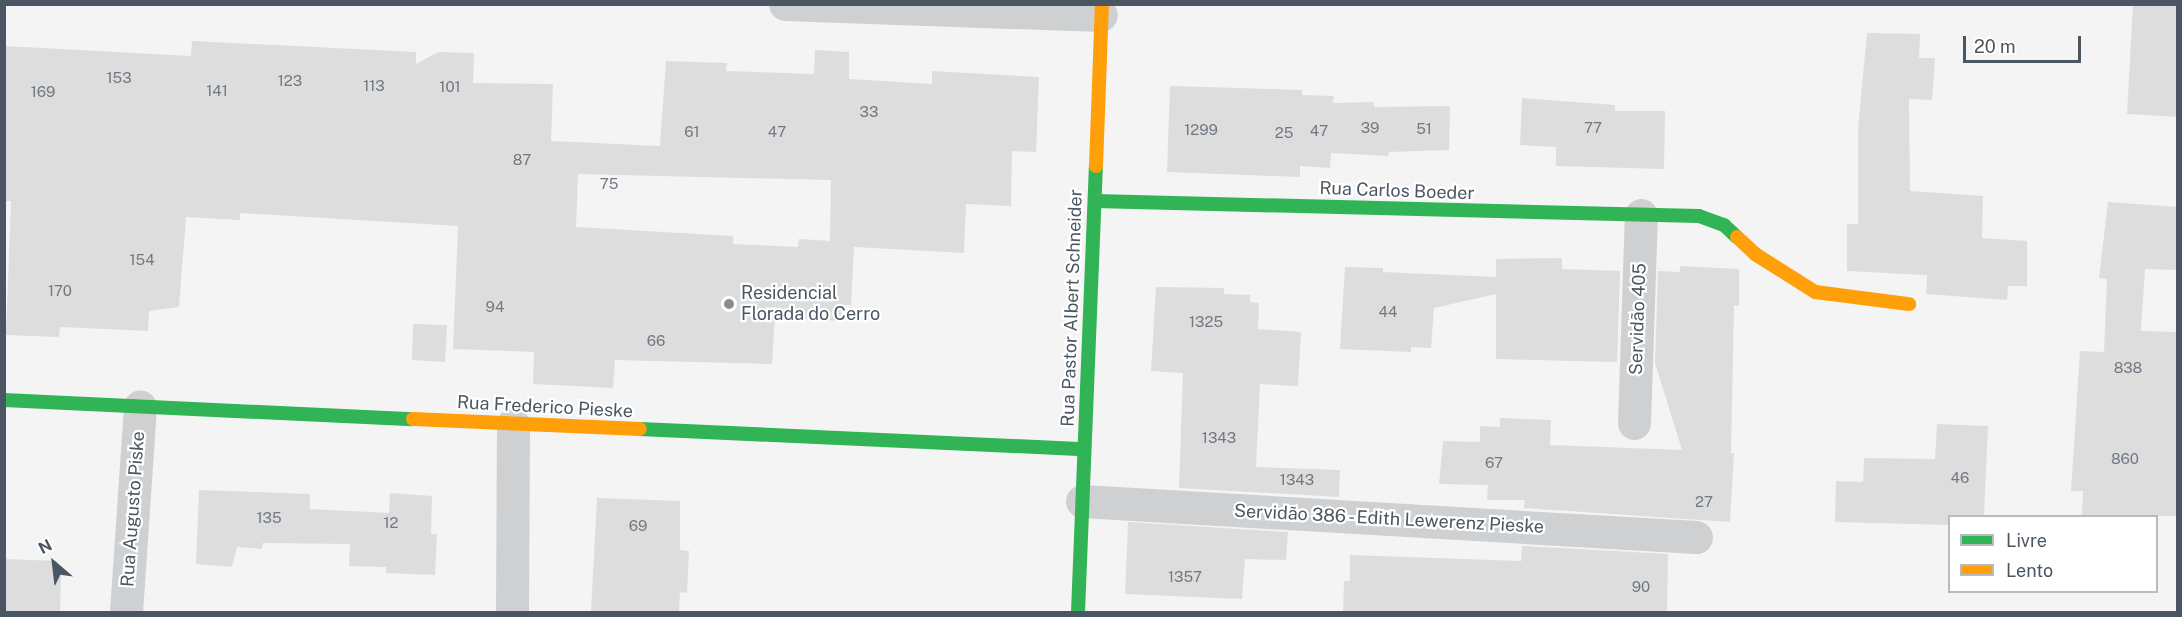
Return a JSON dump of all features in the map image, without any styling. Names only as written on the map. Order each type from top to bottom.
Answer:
[{"type":"street","points":[[786,4],[1101,10]]},
{"type":"street","name":"Rua Pastor Albert Schneider","points":[[1078,612],[1101,10]]},
{"type":"street","name":"Rua Carlos Boeder","points":[[1095,201],[1699,216],[1724,225],[1755,254],[1815,292],[1909,304]]},
{"type":"street","name":"Servidão 405","points":[[1634,423],[1641,215]]},
{"type":"street","name":"Rua Frederico Pieske","points":[[4,400],[1084,449]]},
{"type":"street","name":"Rua Augusto Piske","points":[[126,612],[140,406]]},
{"type":"street","points":[[512,612],[513,423]]},
{"type":"street","name":"Servidão 386 - Edith Lewerenz Pieske","points":[[1082,501],[1696,537]]},
{"type":"building","points":[[2133,4],[2178,4],[2178,117],[2127,114]]},
{"type":"building","points":[[1867,33],[1920,34],[1919,58],[1935,58],[1932,100],[1909,99],[1910,191],[1983,196],[1982,238],[2027,241],[2027,286],[2008,286],[2007,300],[1926,294],[1927,275],[1847,271],[1847,224],[1858,224],[1858,129]]},
{"type":"building","points":[[192,41],[416,52],[416,64],[438,52],[474,53],[473,83],[553,84],[551,141],[660,146],[666,61],[727,63],[726,71],[814,74],[815,50],[849,52],[849,79],[932,84],[932,71],[1039,77],[1036,152],[1012,151],[1011,206],[966,204],[964,253],[854,247],[851,305],[842,305],[841,321],[775,317],[772,364],[615,360],[613,388],[533,384],[534,352],[453,349],[458,226],[240,213],[240,220],[186,217],[179,307],[149,311],[148,331],[60,327],[59,337],[6,335],[11,201],[4,201],[4,46],[191,56]],"holes":[[[578,174],[831,180],[830,241],[799,239],[798,247],[733,244],[733,236],[576,227]]]},
{"type":"building","points":[[1170,86],[1302,90],[1302,95],[1334,96],[1333,103],[1374,102],[1374,107],[1450,106],[1449,150],[1389,152],[1388,156],[1331,153],[1330,168],[1300,166],[1300,177],[1167,172]]},
{"type":"building","points":[[1522,98],[1615,105],[1615,111],[1665,111],[1664,169],[1556,166],[1556,147],[1520,145]]},
{"type":"building","points":[[2108,202],[2178,207],[2176,270],[2145,269],[2141,331],[2178,332],[2178,516],[2082,515],[2083,491],[2071,491],[2080,351],[2104,352],[2107,279],[2099,278]]},
{"type":"building","points":[[1562,258],[1562,269],[1620,271],[1617,362],[1496,359],[1496,294],[1434,308],[1431,348],[1411,347],[1411,352],[1340,349],[1345,267],[1383,268],[1383,272],[1496,277],[1496,259]]},
{"type":"building","points":[[1680,266],[1739,269],[1739,306],[1734,305],[1731,453],[1734,453],[1730,522],[1524,508],[1525,500],[1487,500],[1488,485],[1439,484],[1443,441],[1480,442],[1480,426],[1500,427],[1500,418],[1551,420],[1550,445],[1682,450],[1655,363],[1658,271],[1680,272]]},
{"type":"building","points":[[1156,287],[1224,288],[1224,294],[1250,295],[1250,302],[1259,303],[1258,329],[1301,332],[1298,386],[1260,384],[1256,467],[1340,470],[1339,497],[1179,488],[1183,373],[1151,371]]},
{"type":"building","points":[[413,324],[447,325],[445,362],[412,360]]},
{"type":"building","points":[[1937,424],[1988,426],[1984,515],[1948,515],[1948,525],[1835,522],[1836,481],[1863,482],[1864,458],[1935,459]]},
{"type":"building","points":[[199,490],[310,494],[310,509],[389,513],[390,493],[432,496],[431,534],[437,534],[435,575],[386,573],[386,567],[349,566],[350,544],[263,543],[262,549],[237,547],[232,567],[196,564]]},
{"type":"building","points":[[597,498],[680,501],[680,550],[689,551],[687,593],[680,592],[679,612],[591,612]]},
{"type":"building","points":[[1128,522],[1288,532],[1286,560],[1245,559],[1242,599],[1125,594]]},
{"type":"building","points":[[1522,546],[1668,554],[1667,612],[1343,612],[1344,581],[1350,581],[1350,555],[1521,561]]},
{"type":"building","points":[[4,559],[57,561],[57,572],[61,573],[60,612],[4,612]]},
{"type":"traffic: fast","points":[[1078,612],[1096,166]]},
{"type":"traffic: fast","points":[[1095,201],[1699,216],[1724,225],[1737,237]]},
{"type":"traffic: fast","points":[[4,400],[413,419]]},
{"type":"traffic: fast","points":[[640,429],[1084,449]]},
{"type":"traffic: slow","points":[[1096,166],[1102,4]]},
{"type":"traffic: slow","points":[[1737,237],[1755,254],[1815,292],[1909,304]]},
{"type":"traffic: slow","points":[[413,419],[640,429]]},
{"type":"place","name":"Residencial Florada do Cerro","points":[[729,304]]}]
